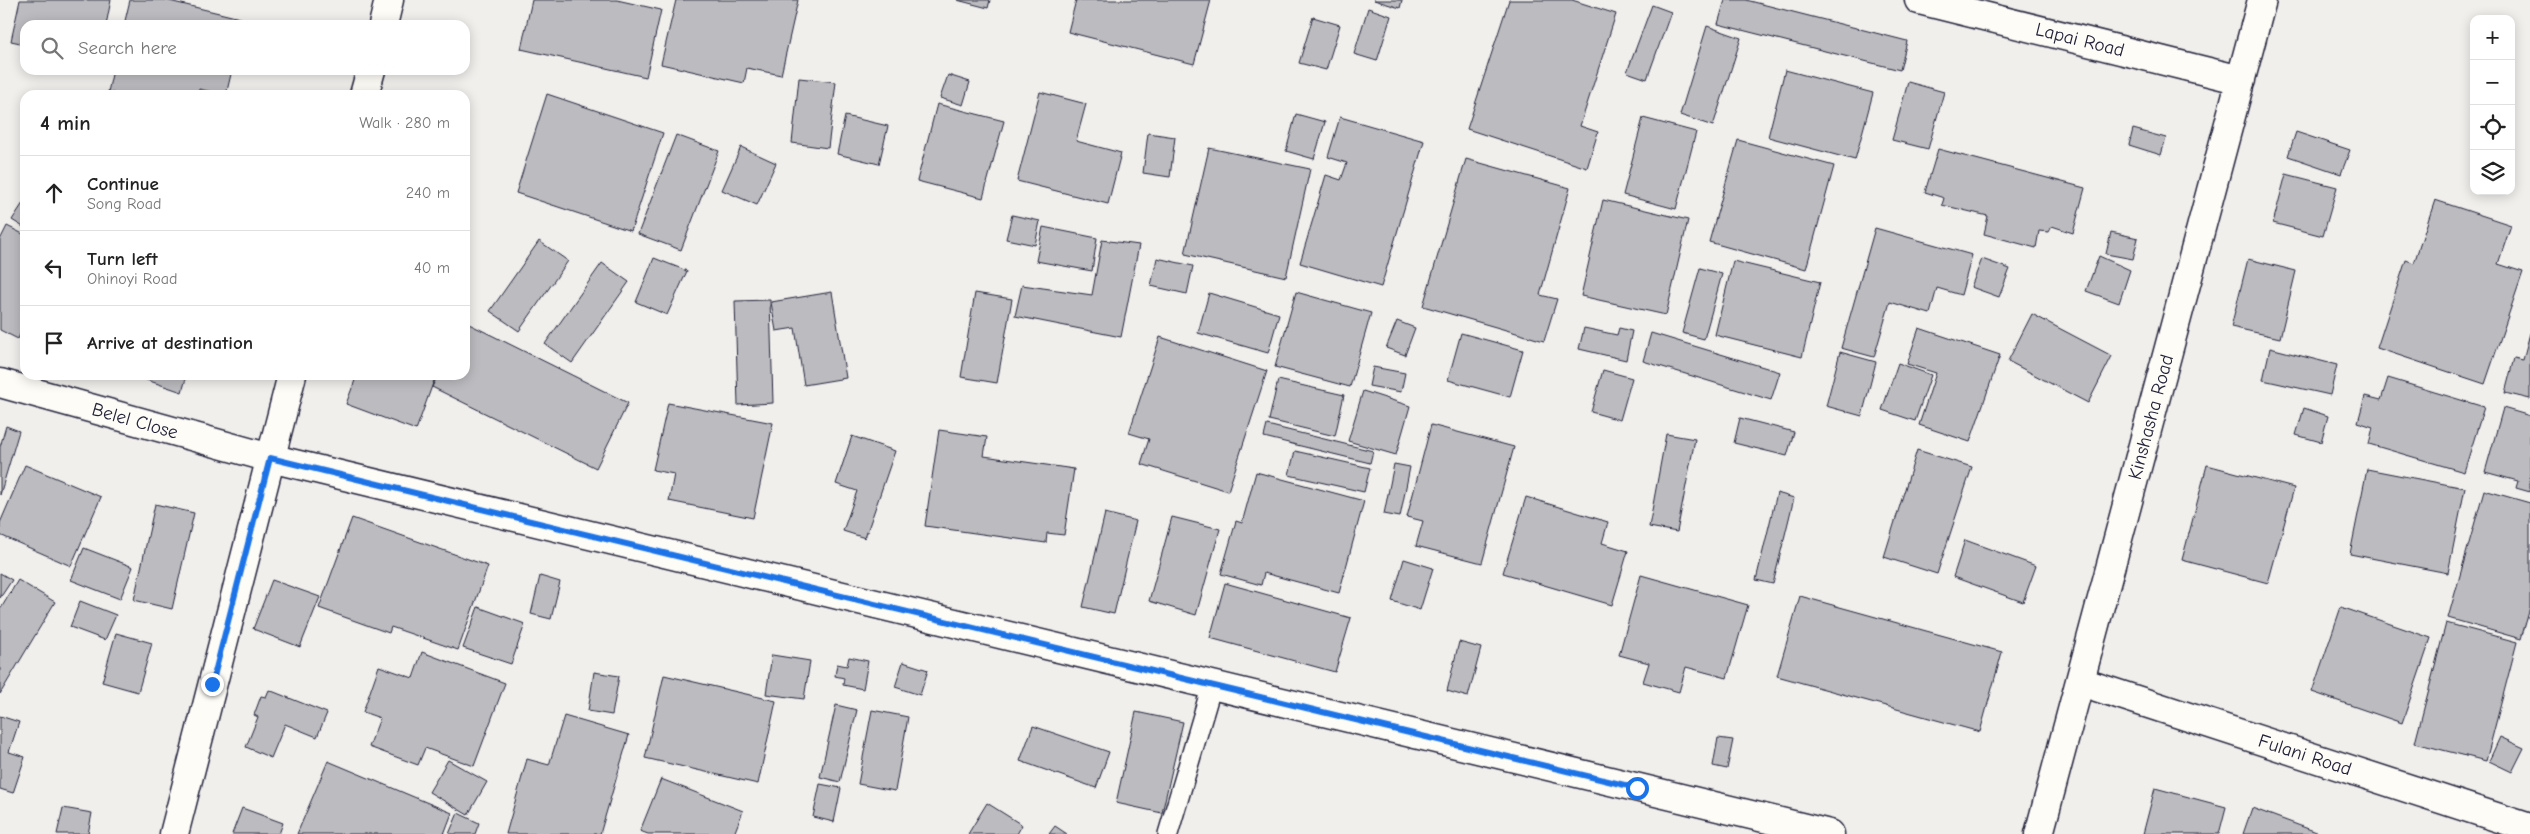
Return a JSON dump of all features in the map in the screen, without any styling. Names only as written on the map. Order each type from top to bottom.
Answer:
[{"type":"street","points":[[384,20],[389,0]]},
{"type":"street","name":"Lapai Road","points":[[1919,0],[2241,80]]},
{"type":"street","name":"Kinshasha Road","points":[[2039,834],[2262,0]]},
{"type":"street","points":[[365,90],[370,75]]},
{"type":"street","points":[[174,834],[291,380]]},
{"type":"street","name":"Belel Close","points":[[0,383],[270,458],[1830,834]]},
{"type":"street","name":"Fulani Road","points":[[2081,682],[2530,828]]},
{"type":"lane","points":[[1168,834],[1212,685]]},
{"type":"building","points":[[20,0],[111,0],[107,20],[20,20],[20,43],[11,41]]},
{"type":"building","points":[[130,0],[165,0],[244,19],[244,20],[125,20]]},
{"type":"building","points":[[532,0],[617,0],[661,10],[646,77],[521,49]]},
{"type":"building","points":[[676,0],[798,0],[781,75],[747,68],[744,83],[661,64]]},
{"type":"building","points":[[957,0],[990,0],[988,8]]},
{"type":"building","points":[[1076,0],[1211,0],[1194,64],[1068,32]]},
{"type":"building","points":[[1374,0],[1402,0],[1400,8]]},
{"type":"building","points":[[1509,0],[1572,0],[1616,14],[1580,126],[1598,132],[1587,168],[1467,129]]},
{"type":"building","points":[[1725,0],[1746,0],[1907,41],[1900,70],[1718,24]]},
{"type":"building","points":[[1652,5],[1671,12],[1647,79],[1627,72]]},
{"type":"building","points":[[1368,8],[1391,16],[1377,61],[1354,54]]},
{"type":"building","points":[[1313,17],[1340,25],[1326,70],[1299,63]]},
{"type":"building","points":[[1707,26],[1741,38],[1713,126],[1680,115]]},
{"type":"building","points":[[1785,70],[1873,93],[1855,160],[1768,137]]},
{"type":"building","points":[[112,75],[231,75],[227,90],[108,90]]},
{"type":"building","points":[[948,75],[970,82],[963,105],[940,98]]},
{"type":"building","points":[[799,78],[836,82],[828,148],[792,143]]},
{"type":"building","points":[[1908,82],[1944,92],[1928,149],[1892,140]]},
{"type":"building","points":[[1040,92],[1086,104],[1076,141],[1121,153],[1108,204],[1017,181]]},
{"type":"building","points":[[547,94],[663,133],[631,231],[516,193]]},
{"type":"building","points":[[937,104],[1004,121],[983,198],[917,181]]},
{"type":"building","points":[[1296,114],[1325,122],[1314,159],[1286,151]]},
{"type":"building","points":[[845,116],[888,126],[879,164],[837,154]]},
{"type":"building","points":[[1340,117],[1424,141],[1381,287],[1300,263],[1326,175],[1341,180],[1347,163],[1328,157]]},
{"type":"building","points":[[1643,118],[1696,132],[1676,209],[1623,195]]},
{"type":"building","points":[[2133,129],[2166,138],[2161,155],[2129,145]]},
{"type":"building","points":[[2296,132],[2350,150],[2341,174],[2288,156]]},
{"type":"building","points":[[1148,133],[1175,137],[1170,177],[1143,173]]},
{"type":"building","points":[[676,135],[719,151],[681,250],[638,234]]},
{"type":"building","points":[[1738,140],[1834,166],[1806,269],[1709,242]]},
{"type":"building","points":[[741,147],[776,163],[757,205],[722,190]]},
{"type":"building","points":[[1209,148],[1310,169],[1286,277],[1185,254]]},
{"type":"building","points":[[1938,149],[2085,188],[2073,233],[2052,226],[2049,232],[2039,231],[2036,248],[1984,234],[1988,216],[1942,205],[1944,198],[1925,192]]},
{"type":"building","points":[[1466,159],[1570,188],[1540,295],[1557,299],[1544,341],[1423,306]]},
{"type":"building","points":[[2286,174],[2337,187],[2323,236],[2273,223]]},
{"type":"building","points":[[1603,200],[1688,220],[1666,315],[1581,296]]},
{"type":"building","points":[[2435,200],[2511,225],[2498,264],[2523,272],[2485,384],[2377,348],[2406,260],[2414,263]]},
{"type":"building","points":[[20,208],[20,225],[12,220]]},
{"type":"building","points":[[1012,215],[1040,221],[1035,245],[1006,239]]},
{"type":"building","points":[[7,226],[20,232],[20,334],[18,339],[0,330],[0,240]]},
{"type":"building","points":[[1043,227],[1097,238],[1092,271],[1036,261]]},
{"type":"building","points":[[1875,228],[1972,255],[1961,295],[1937,288],[1930,314],[1890,302],[1874,357],[1841,348]]},
{"type":"building","points":[[2111,232],[2138,238],[2133,259],[2106,254]]},
{"type":"building","points":[[1102,240],[1139,245],[1121,337],[1015,316],[1022,285],[1092,295]]},
{"type":"building","points":[[539,241],[568,261],[519,331],[490,311]]},
{"type":"building","points":[[2099,256],[2130,270],[2119,303],[2086,291]]},
{"type":"building","points":[[654,258],[687,271],[667,315],[636,302]]},
{"type":"building","points":[[1157,258],[1193,266],[1187,294],[1151,286]]},
{"type":"building","points":[[1982,259],[2010,269],[1999,297],[1971,287]]},
{"type":"building","points":[[2248,259],[2296,271],[2280,338],[2231,327]]},
{"type":"building","points":[[1733,261],[1820,282],[1802,357],[1715,335]]},
{"type":"building","points":[[602,263],[629,282],[572,363],[545,344]]},
{"type":"building","points":[[1700,268],[1722,274],[1704,339],[1682,333]]},
{"type":"building","points":[[832,292],[846,378],[804,385],[795,328],[776,331],[771,302]]},
{"type":"building","points":[[1296,292],[1371,313],[1350,387],[1275,367]]},
{"type":"building","points":[[975,293],[1012,299],[997,383],[961,377]]},
{"type":"building","points":[[1209,293],[1279,314],[1268,353],[1198,333]]},
{"type":"building","points":[[770,300],[773,403],[738,405],[735,301]]},
{"type":"building","points":[[2032,314],[2112,356],[2088,403],[2008,361]]},
{"type":"building","points":[[1397,321],[1415,328],[1405,355],[1386,348]]},
{"type":"building","points":[[470,324],[628,403],[596,468],[432,387],[436,380],[470,380]]},
{"type":"building","points":[[1584,328],[1617,335],[1619,328],[1632,331],[1626,360],[1579,349]]},
{"type":"building","points":[[1919,328],[2000,355],[1970,442],[1919,425],[1936,373],[1907,364]]},
{"type":"building","points":[[1461,333],[1523,350],[1510,397],[1448,380]]},
{"type":"building","points":[[1651,333],[1780,372],[1771,400],[1643,361]]},
{"type":"building","points":[[2530,333],[2530,399],[2505,393],[2514,358],[2523,360]]},
{"type":"building","points":[[1160,337],[1267,371],[1228,491],[1141,464],[1149,439],[1129,433]]},
{"type":"building","points":[[2270,348],[2337,365],[2330,395],[2263,380]]},
{"type":"building","points":[[1840,352],[1876,362],[1862,416],[1826,406]]},
{"type":"building","points":[[1898,363],[1931,375],[1915,421],[1882,410]]},
{"type":"building","points":[[1373,367],[1405,373],[1401,392],[1369,386]]},
{"type":"building","points":[[1603,370],[1632,378],[1620,420],[1591,412]]},
{"type":"building","points":[[2388,378],[2484,407],[2464,472],[2369,444],[2373,427],[2358,422],[2365,396],[2381,400]]},
{"type":"building","points":[[147,380],[186,380],[182,392]]},
{"type":"building","points":[[355,380],[434,380],[416,430],[346,404]]},
{"type":"building","points":[[1278,380],[1344,395],[1335,436],[1269,420]]},
{"type":"building","points":[[1363,391],[1410,406],[1396,455],[1348,441]]},
{"type":"building","points":[[668,403],[773,423],[753,518],[669,501],[674,474],[653,470]]},
{"type":"building","points":[[2304,408],[2328,416],[2321,442],[2296,435]]},
{"type":"building","points":[[2503,408],[2530,416],[2530,492],[2516,488],[2518,481],[2485,472]]},
{"type":"building","points":[[1740,418],[1794,432],[1787,456],[1734,443]]},
{"type":"building","points":[[1267,425],[1373,451],[1370,463],[1264,437]]},
{"type":"building","points":[[1431,425],[1514,447],[1482,563],[1416,546],[1423,521],[1407,517]]},
{"type":"building","points":[[6,426],[19,431],[0,495],[0,447]]},
{"type":"building","points":[[939,430],[987,437],[984,456],[1074,469],[1064,535],[1047,533],[1046,543],[925,526]]},
{"type":"building","points":[[1666,434],[1695,439],[1677,532],[1649,527]]},
{"type":"building","points":[[852,436],[895,451],[865,538],[843,531],[857,491],[836,484]]},
{"type":"building","points":[[1917,450],[1972,467],[1937,574],[1884,557]]},
{"type":"building","points":[[1295,451],[1370,468],[1364,492],[1289,475]]},
{"type":"building","points":[[1394,464],[1410,467],[1400,517],[1384,514]]},
{"type":"building","points":[[25,465],[101,497],[71,566],[0,535],[0,523]]},
{"type":"building","points":[[2207,465],[2294,488],[2268,583],[2182,560]]},
{"type":"building","points":[[2367,469],[2465,488],[2448,573],[2350,554]]},
{"type":"building","points":[[1256,472],[1364,501],[1339,593],[1264,573],[1261,585],[1221,574],[1236,521],[1242,523]]},
{"type":"building","points":[[2484,490],[2530,503],[2530,607],[2521,639],[2448,618]]},
{"type":"building","points":[[1777,493],[1794,498],[1773,584],[1756,580]]},
{"type":"building","points":[[1526,497],[1608,522],[1602,543],[1628,551],[1612,605],[1503,573]]},
{"type":"building","points":[[155,504],[194,513],[172,609],[134,600]]},
{"type":"building","points":[[1105,513],[1136,521],[1114,614],[1083,607]]},
{"type":"building","points":[[1172,517],[1220,529],[1196,615],[1149,601]]},
{"type":"building","points":[[352,518],[488,566],[458,650],[391,627],[389,633],[319,608]]},
{"type":"building","points":[[1965,540],[2036,566],[2023,602],[1953,577]]},
{"type":"building","points":[[84,548],[133,567],[120,599],[71,580]]},
{"type":"building","points":[[1404,559],[1433,568],[1420,610],[1392,601]]},
{"type":"building","points":[[0,573],[12,580],[0,598]]},
{"type":"building","points":[[1641,575],[1748,605],[1727,678],[1686,667],[1679,692],[1643,682],[1649,663],[1619,655]]},
{"type":"building","points":[[540,576],[560,582],[551,619],[531,614]]},
{"type":"building","points":[[18,580],[55,602],[0,694],[0,610]]},
{"type":"building","points":[[272,580],[320,597],[300,647],[253,629]]},
{"type":"building","points":[[1225,583],[1351,618],[1335,672],[1210,638]]},
{"type":"building","points":[[1800,596],[2002,652],[1980,732],[1777,676]]},
{"type":"building","points":[[80,601],[116,615],[105,640],[70,627]]},
{"type":"building","points":[[478,607],[525,624],[511,664],[463,648]]},
{"type":"building","points":[[2341,607],[2431,638],[2402,723],[2312,692]]},
{"type":"building","points":[[2446,623],[2517,642],[2486,761],[2415,743]]},
{"type":"building","points":[[116,633],[152,643],[138,692],[102,682]]},
{"type":"building","points":[[1459,642],[1481,648],[1468,697],[1447,691]]},
{"type":"building","points":[[422,652],[505,683],[474,766],[425,748],[418,765],[369,747],[380,718],[363,712],[379,666],[413,678]]},
{"type":"building","points":[[772,655],[810,661],[804,699],[766,694]]},
{"type":"building","points":[[849,657],[868,661],[863,689],[843,685],[844,678],[835,676],[837,664],[847,666]]},
{"type":"building","points":[[903,662],[928,670],[920,695],[895,687]]},
{"type":"building","points":[[594,672],[619,676],[612,715],[588,711]]},
{"type":"building","points":[[664,675],[776,701],[758,784],[645,758]]},
{"type":"building","points":[[269,690],[327,713],[317,737],[285,724],[271,758],[246,747],[258,717],[254,715],[261,696],[266,697]]},
{"type":"building","points":[[836,705],[857,710],[840,782],[820,777]]},
{"type":"building","points":[[872,710],[908,717],[895,791],[858,784]]},
{"type":"building","points":[[1136,712],[1183,722],[1162,813],[1116,803]]},
{"type":"building","points":[[0,716],[19,722],[9,752],[25,757],[13,793],[0,789]]},
{"type":"building","points":[[564,716],[629,735],[600,834],[506,834],[527,759],[549,765]]},
{"type":"building","points":[[1033,726],[1109,752],[1096,788],[1020,761]]},
{"type":"building","points":[[2500,737],[2524,748],[2512,772],[2489,761]]},
{"type":"building","points":[[1718,738],[1733,740],[1727,769],[1713,766]]},
{"type":"building","points":[[448,760],[487,782],[468,815],[429,792]]},
{"type":"building","points":[[328,761],[452,813],[444,834],[297,834]]},
{"type":"building","points":[[661,779],[743,811],[734,834],[648,834],[640,831]]},
{"type":"building","points":[[820,784],[841,788],[834,822],[813,817]]},
{"type":"building","points":[[2155,788],[2226,807],[2219,834],[2143,834]]},
{"type":"building","points":[[987,803],[1022,825],[1017,834],[968,834]]},
{"type":"building","points":[[63,808],[92,813],[88,834],[57,834]]},
{"type":"building","points":[[242,808],[283,823],[279,834],[232,834]]},
{"type":"building","points":[[2252,808],[2322,834],[2243,834]]},
{"type":"building","points":[[458,813],[479,823],[475,834],[449,834]]},
{"type":"building","points":[[1055,826],[1067,834],[1049,834]]},
{"type":"route","points":[[212,684],[270,458],[1637,788]]}]
